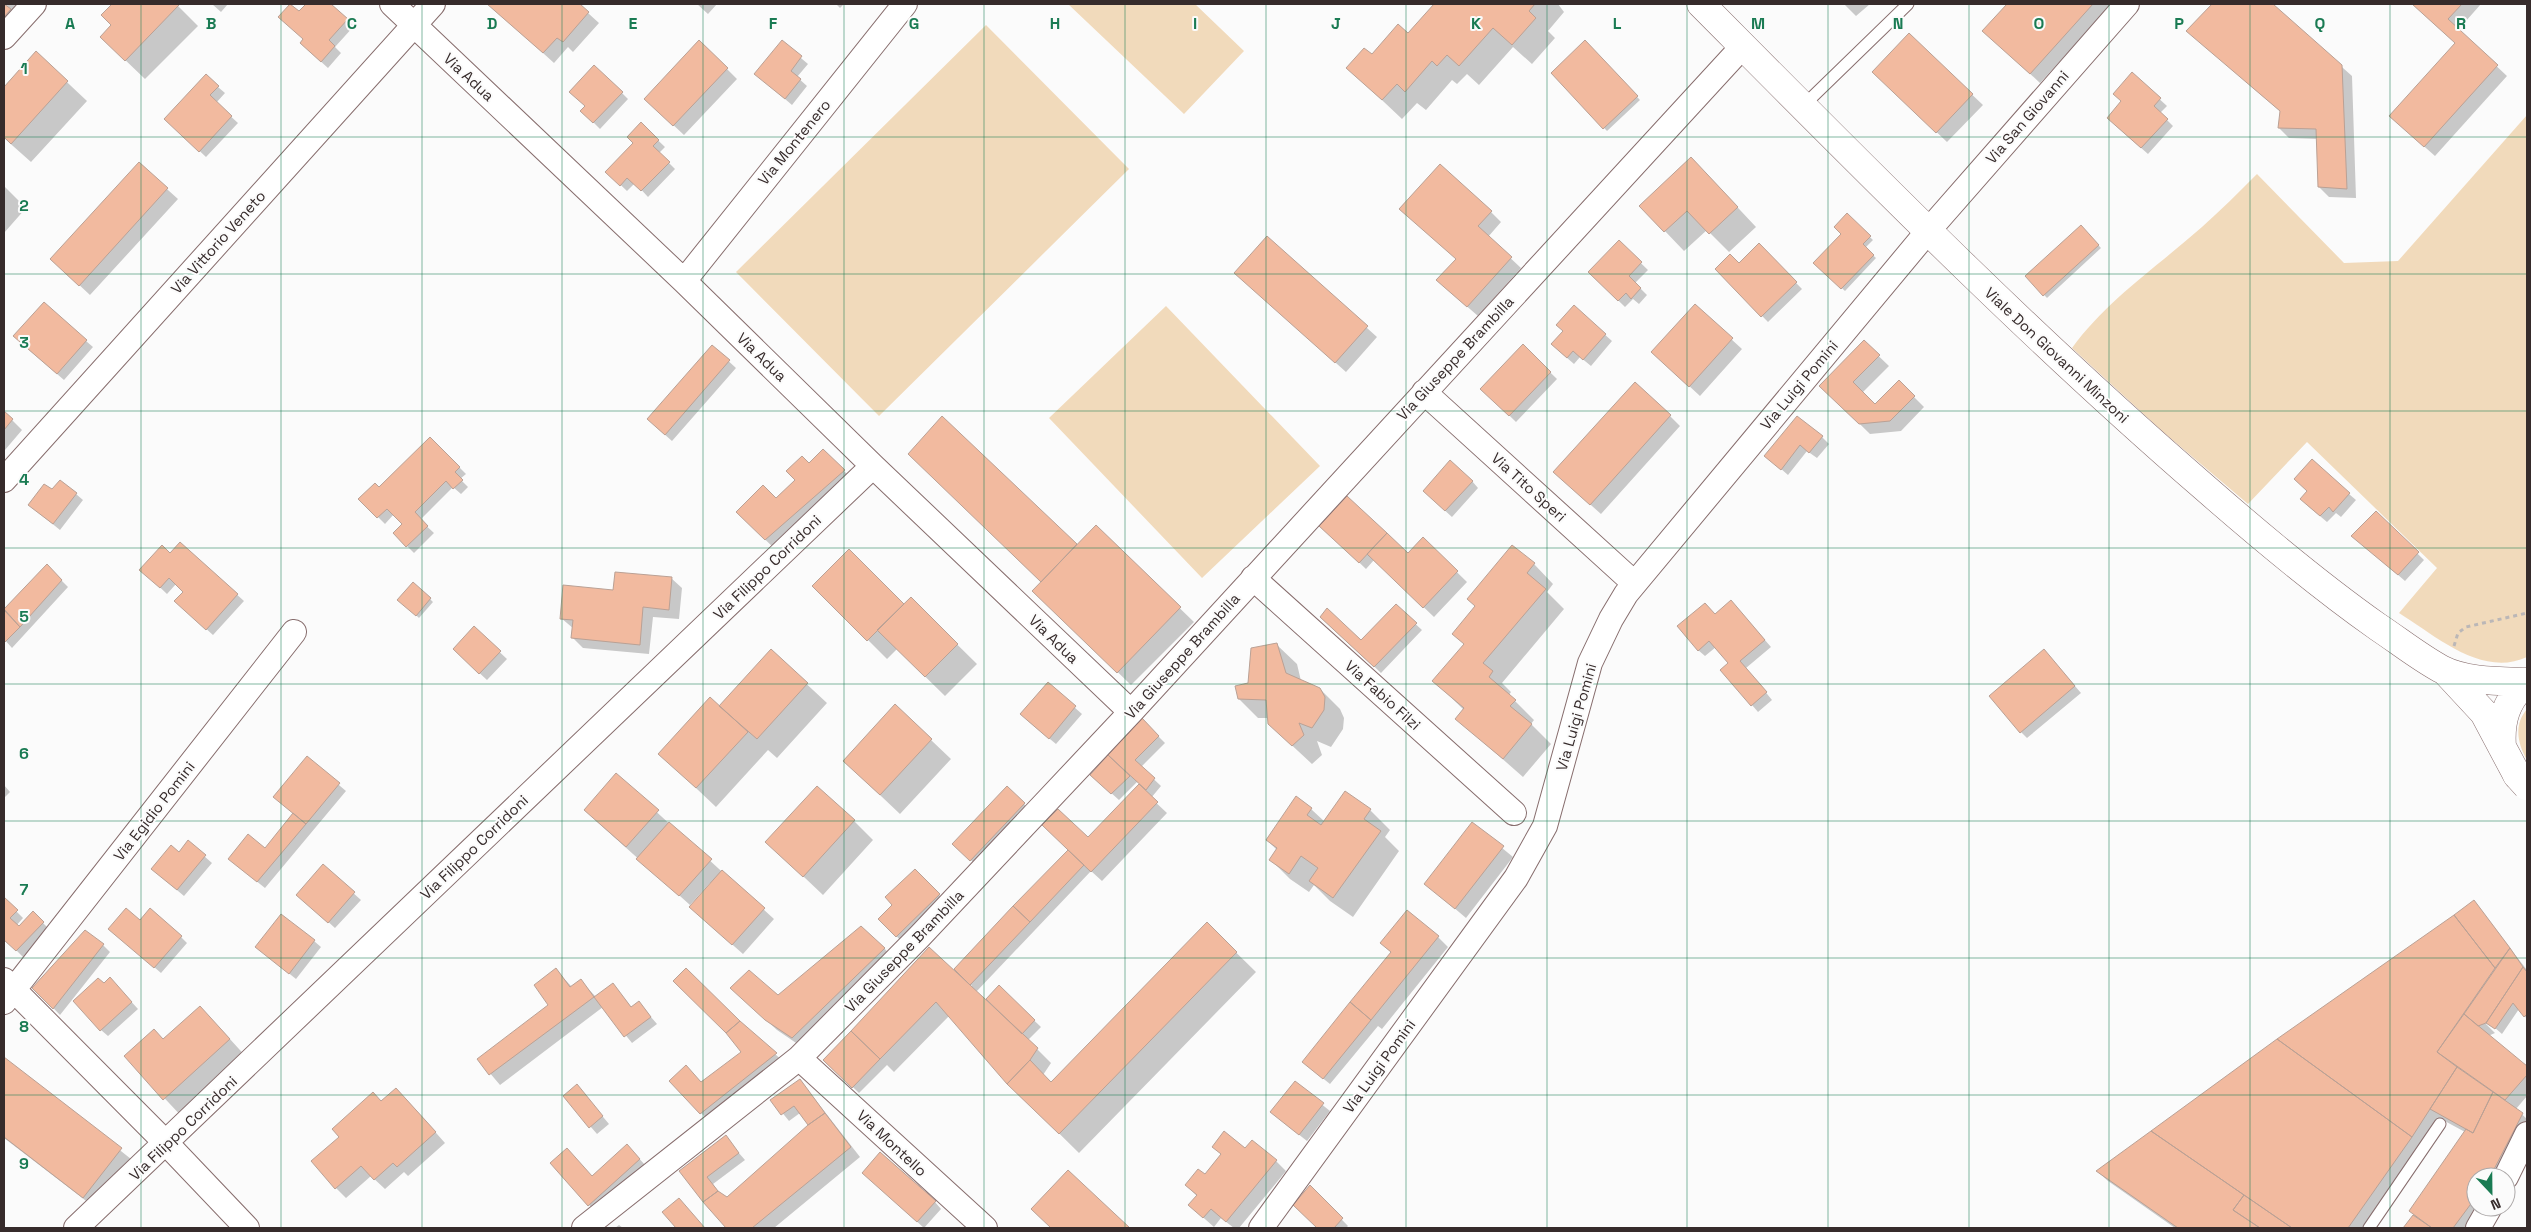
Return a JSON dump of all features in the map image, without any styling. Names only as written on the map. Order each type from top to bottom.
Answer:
[{"type":"street","points":[[4,37],[34,4]]},
{"type":"street","name":"Via Adua","points":[[392,4],[684,281],[873,466],[1131,712]]},
{"type":"street","name":"Via Vittorio Veneto","points":[[4,480],[432,4]]},
{"type":"street","name":"Via Montenero","points":[[684,281],[905,4]]},
{"type":"street","name":"Viale Don Giovanni Minzoni","points":[[1701,4],[1928,231],[2106,403],[2239,518],[2343,604],[2449,661],[2490,680],[2527,682]]},
{"type":"street","name":"Via San Giovanni","points":[[1928,231],[2127,4]]},
{"type":"street","name":"Via Giuseppe Brambilla","points":[[584,1228],[799,1058],[920,936],[1131,712],[1743,46]]},
{"type":"street","name":"Via Luigi Pomini","points":[[1261,1228],[1516,878],[1532,853],[1550,812],[1590,663],[1611,619],[1634,582],[1928,231]]},
{"type":"street","name":"Via Tito Speri","points":[[1424,392],[1634,582]]},
{"type":"street","name":"Via Filippo Corridoni","points":[[76,1228],[167,1144],[873,466]]},
{"type":"street","name":"Via Fabio Filzi","points":[[1253,578],[1514,813]]},
{"type":"street","name":"Via Egidio Pomini","points":[[7,990],[294,632]]},
{"type":"street","name":"Viale Don Giovanni Minzoni","points":[[2449,661],[2484,713],[2522,780]]},
{"type":"street","name":"Viale Don Giovanni Minzoni","points":[[2502,747],[2502,728],[2505,712],[2513,696],[2527,682]]},
{"type":"street","points":[[7,990],[167,1144],[247,1228]]},
{"type":"street","name":"Via Montello","points":[[799,1058],[984,1228]]},
{"type":"street","points":[[2511,1167],[2527,1134]]},
{"type":"street","points":[[2478,1228],[2484,1217]]},
{"type":"lane","points":[[1803,106],[1908,4]]},
{"type":"lane","points":[[2369,1228],[2440,1124]]},
{"type":"path","points":[[2449,661],[2458,633],[2466,627],[2527,613]]},
{"type":"shaded area","points":[[1068,4],[1195,4],[1244,51],[1184,114]]},
{"type":"shaded area","points":[[986,25],[1129,169],[879,416],[736,272]]},
{"type":"shaded area","points":[[2527,115],[2527,657],[2510,662],[2493,662],[2476,658],[2444,643],[2399,613],[2437,568],[2307,442],[2248,504],[2162,431],[2072,348],[2101,314],[2202,227],[2257,174],[2344,263],[2398,261]]},
{"type":"shaded area","points":[[1166,306],[1320,466],[1202,578],[1049,418]]},
{"type":"shaded area","points":[[2527,709],[2527,760],[2518,734],[2520,721]]},
{"type":"building","points":[[4,4],[11,9],[4,17]]},
{"type":"building","points":[[112,4],[179,5],[125,61],[100,37],[111,25],[101,15]]},
{"type":"building","points":[[290,4],[299,11],[306,4],[331,4],[348,19],[329,40],[335,46],[321,62],[300,43],[303,39],[278,17]]},
{"type":"building","points":[[487,4],[580,4],[589,12],[563,42],[557,38],[543,53]]},
{"type":"building","points":[[1434,4],[1535,4],[1529,11],[1536,18],[1512,45],[1493,28],[1459,66],[1447,55],[1437,66],[1432,61],[1405,92],[1397,84],[1382,100],[1346,68],[1364,48],[1372,54],[1398,24],[1408,33]]},
{"type":"building","points":[[2007,4],[2093,4],[2030,74],[1982,31]]},
{"type":"building","points":[[2212,4],[2273,4],[2342,65],[2347,189],[2318,187],[2316,129],[2278,128],[2280,111],[2186,31]]},
{"type":"building","points":[[2412,4],[2462,4],[2448,19],[2498,65],[2424,147],[2389,116],[2455,43]]},
{"type":"building","points":[[1909,33],[1973,94],[1936,133],[1872,72]]},
{"type":"building","points":[[699,40],[728,68],[673,126],[644,99]]},
{"type":"building","points":[[782,40],[802,56],[791,71],[801,79],[785,99],[754,74]]},
{"type":"building","points":[[1585,40],[1638,96],[1603,129],[1551,73]]},
{"type":"building","points":[[36,51],[68,81],[11,144],[4,137],[4,87]]},
{"type":"building","points":[[594,65],[623,92],[593,123],[580,111],[585,106],[569,92]]},
{"type":"building","points":[[2132,72],[2161,98],[2154,106],[2168,119],[2141,148],[2107,118],[2121,101],[2113,94]]},
{"type":"building","points":[[206,74],[219,86],[210,95],[232,116],[199,152],[164,119]]},
{"type":"building","points":[[641,122],[659,140],[653,146],[670,162],[641,191],[627,178],[620,186],[605,172],[633,143],[627,137]]},
{"type":"building","points":[[1691,157],[1738,207],[1709,234],[1687,211],[1664,232],[1639,206]]},
{"type":"building","points":[[139,162],[168,188],[79,286],[50,259]]},
{"type":"building","points":[[1440,164],[1492,211],[1478,226],[1512,257],[1467,307],[1436,280],[1456,259],[1399,209]]},
{"type":"building","points":[[1847,213],[1871,236],[1863,244],[1874,255],[1841,289],[1813,263],[1841,234],[1834,227]]},
{"type":"building","points":[[2081,225],[2099,245],[2043,296],[2025,276]]},
{"type":"building","points":[[1267,236],[1368,326],[1335,363],[1234,273]]},
{"type":"building","points":[[1619,240],[1642,262],[1629,276],[1641,288],[1631,299],[1626,293],[1618,301],[1588,272]]},
{"type":"building","points":[[1759,243],[1797,282],[1761,317],[1715,269],[1730,254],[1739,263]]},
{"type":"building","points":[[44,302],[87,340],[57,374],[13,336]]},
{"type":"building","points":[[1695,304],[1733,338],[1689,387],[1651,352]]},
{"type":"building","points":[[1574,305],[1606,334],[1583,360],[1573,351],[1567,358],[1551,344],[1563,331],[1556,325]]},
{"type":"building","points":[[1864,340],[1880,355],[1853,382],[1875,404],[1899,380],[1915,396],[1890,421],[1859,424],[1819,386]]},
{"type":"building","points":[[1523,344],[1551,372],[1509,416],[1480,389]]},
{"type":"building","points":[[712,345],[730,360],[665,435],[647,419]]},
{"type":"building","points":[[1635,382],[1671,415],[1590,505],[1553,472]]},
{"type":"building","points":[[4,411],[13,419],[4,430]]},
{"type":"building","points":[[942,416],[1077,544],[1041,582],[908,454]]},
{"type":"building","points":[[1797,416],[1823,436],[1809,453],[1800,445],[1781,470],[1764,456]]},
{"type":"building","points":[[430,437],[460,467],[455,472],[463,480],[453,489],[446,481],[415,512],[428,526],[406,547],[393,533],[402,524],[387,509],[377,518],[358,499],[375,483],[379,487]]},
{"type":"building","points":[[823,449],[845,470],[765,540],[736,512],[763,485],[776,498],[795,480],[786,471],[802,456],[809,463]]},
{"type":"building","points":[[2312,459],[2350,493],[2333,512],[2329,507],[2320,516],[2300,499],[2307,491],[2294,479]]},
{"type":"building","points":[[1450,460],[1473,481],[1445,511],[1423,491]]},
{"type":"building","points":[[60,480],[77,493],[53,524],[28,505],[44,484],[52,489]]},
{"type":"building","points":[[1347,496],[1387,533],[1359,563],[1319,526]]},
{"type":"building","points":[[2376,511],[2419,552],[2398,575],[2351,536]]},
{"type":"building","points":[[1096,525],[1181,607],[1117,673],[1032,591]]},
{"type":"building","points":[[1387,533],[1408,553],[1423,537],[1458,571],[1423,608],[1367,554]]},
{"type":"building","points":[[180,542],[238,594],[206,630],[174,601],[183,592],[169,578],[160,588],[139,570],[162,545],[170,553]]},
{"type":"building","points":[[1512,545],[1535,563],[1527,573],[1546,589],[1483,663],[1493,671],[1489,677],[1516,700],[1510,706],[1532,724],[1503,759],[1455,719],[1464,708],[1432,681],[1464,644],[1452,634],[1475,606],[1467,599]]},
{"type":"building","points":[[849,549],[904,604],[867,641],[812,586]]},
{"type":"building","points":[[47,564],[62,580],[20,627],[4,609]]},
{"type":"building","points":[[615,572],[672,577],[669,610],[643,607],[640,645],[571,638],[573,620],[560,619],[563,585],[613,590]]},
{"type":"building","points":[[413,582],[431,598],[416,616],[397,600]]},
{"type":"building","points":[[911,597],[958,644],[925,677],[877,630]]},
{"type":"building","points":[[1731,600],[1765,640],[1740,661],[1767,692],[1751,706],[1720,670],[1728,663],[1709,641],[1698,651],[1677,626],[1705,603],[1715,614]]},
{"type":"building","points":[[1396,604],[1417,623],[1374,667],[1320,617],[1327,608],[1361,640]]},
{"type":"building","points":[[4,610],[20,627],[5,642],[4,641]]},
{"type":"building","points":[[474,626],[501,651],[479,674],[453,649]]},
{"type":"building","points":[[1277,643],[1286,673],[1320,688],[1325,697],[1324,710],[1312,728],[1299,723],[1304,735],[1292,746],[1268,724],[1266,700],[1238,699],[1235,686],[1248,683],[1251,648]]},
{"type":"building","points":[[771,649],[808,683],[757,739],[719,706]]},
{"type":"building","points":[[2044,649],[2075,686],[2020,733],[1989,696]]},
{"type":"building","points":[[1048,682],[1076,706],[1049,739],[1020,714]]},
{"type":"building","points":[[710,697],[748,732],[696,788],[658,754]]},
{"type":"building","points":[[895,704],[932,739],[880,795],[843,761]]},
{"type":"building","points":[[1142,718],[1159,736],[1135,760],[1155,778],[1146,790],[1108,755]]},
{"type":"building","points":[[1108,755],[1130,776],[1111,794],[1090,775]]},
{"type":"building","points":[[307,756],[340,783],[306,824],[273,797]]},
{"type":"building","points":[[616,773],[659,810],[626,847],[584,810]]},
{"type":"building","points":[[1139,784],[1158,802],[1091,872],[1042,825],[1058,809],[1088,837]]},
{"type":"building","points":[[817,786],[855,820],[803,877],[765,842]]},
{"type":"building","points":[[1007,786],[1025,803],[970,861],[952,844]]},
{"type":"building","points":[[1345,791],[1371,809],[1364,819],[1381,831],[1333,898],[1309,881],[1318,868],[1301,856],[1289,874],[1269,860],[1277,848],[1266,840],[1296,796],[1312,808],[1307,815],[1321,825]]},
{"type":"building","points":[[293,813],[306,824],[257,882],[228,859],[248,834],[265,848]]},
{"type":"building","points":[[669,822],[712,859],[679,896],[636,859]]},
{"type":"building","points":[[1472,822],[1504,846],[1455,909],[1424,884]]},
{"type":"building","points":[[188,840],[206,855],[177,890],[151,869],[171,845],[179,852]]},
{"type":"building","points":[[1068,850],[1084,865],[1030,922],[1013,906]]},
{"type":"building","points":[[323,864],[355,892],[328,923],[296,895]]},
{"type":"building","points":[[915,869],[940,894],[896,937],[878,919],[892,905],[885,897]]},
{"type":"building","points":[[722,870],[765,908],[732,945],[689,907]]},
{"type":"building","points":[[4,897],[18,910],[10,918],[19,926],[33,911],[44,922],[16,951],[4,940]]},
{"type":"building","points":[[2474,900],[2510,948],[2495,968],[2454,915]]},
{"type":"building","points":[[1013,906],[1030,922],[970,985],[954,969]]},
{"type":"building","points":[[126,908],[140,920],[150,908],[182,936],[154,968],[108,929]]},
{"type":"building","points":[[1407,910],[1439,936],[1371,1020],[1350,1002],[1391,952],[1380,943]]},
{"type":"building","points":[[281,914],[315,940],[289,974],[255,947]]},
{"type":"building","points":[[2454,915],[2495,968],[2437,1052],[2457,1067],[2412,1137],[2277,1039]]},
{"type":"building","points":[[1207,922],[1237,952],[1059,1134],[1007,1084],[1030,1060],[1051,1082]]},
{"type":"building","points":[[861,926],[885,948],[792,1038],[765,1020],[730,988],[749,970],[778,995]]},
{"type":"building","points":[[85,930],[104,944],[53,1009],[32,988]]},
{"type":"building","points":[[929,947],[1038,1048],[1030,1060],[1007,1084],[936,1002],[880,1059],[851,1031]]},
{"type":"building","points":[[2510,948],[2523,967],[2486,1023],[2478,1026],[2464,1014]]},
{"type":"building","points":[[2523,967],[2527,972],[2527,1014],[2524,1017],[2513,1003],[2495,1029],[2486,1023]]},
{"type":"building","points":[[556,968],[570,987],[581,979],[594,997],[489,1075],[477,1059],[548,1005],[534,985]]},
{"type":"building","points":[[686,968],[740,1021],[726,1033],[673,981]]},
{"type":"building","points":[[110,977],[132,1002],[100,1031],[73,1001],[98,978],[104,983]]},
{"type":"building","points":[[613,983],[631,1007],[639,1001],[651,1017],[624,1037],[594,997]]},
{"type":"building","points":[[999,985],[1035,1020],[1022,1034],[986,999]]},
{"type":"building","points":[[1350,1002],[1371,1020],[1323,1079],[1302,1062]]},
{"type":"building","points":[[200,1006],[230,1039],[163,1100],[124,1056],[154,1029],[163,1039]]},
{"type":"building","points":[[2464,1014],[2527,1066],[2527,1075],[2505,1100],[2437,1052]]},
{"type":"building","points":[[740,1021],[777,1053],[700,1114],[669,1081],[686,1065],[701,1082],[741,1052],[726,1033]]},
{"type":"building","points":[[851,1031],[880,1059],[852,1088],[823,1060]]},
{"type":"building","points":[[2277,1039],[2412,1137],[2348,1228],[2292,1228],[2151,1131]]},
{"type":"building","points":[[4,1057],[122,1148],[83,1198],[4,1137]]},
{"type":"building","points":[[2457,1067],[2493,1092],[2473,1133],[2430,1109]]},
{"type":"building","points":[[800,1079],[825,1113],[808,1125],[794,1106],[781,1115],[770,1100]]},
{"type":"building","points":[[1295,1081],[1324,1103],[1299,1135],[1270,1112]]},
{"type":"building","points":[[577,1084],[603,1116],[589,1128],[563,1096]]},
{"type":"building","points":[[396,1088],[436,1132],[397,1167],[393,1163],[374,1180],[361,1166],[335,1189],[311,1161],[339,1137],[332,1129],[373,1092],[381,1101]]},
{"type":"building","points":[[2493,1092],[2523,1113],[2495,1167],[2466,1167],[2466,1210],[2453,1228],[2432,1228],[2409,1211],[2466,1129],[2473,1133]]},
{"type":"building","points":[[825,1113],[851,1147],[752,1228],[726,1228],[703,1202],[718,1191],[727,1197],[808,1125]]},
{"type":"building","points":[[1224,1131],[1245,1148],[1252,1140],[1277,1160],[1226,1222],[1211,1209],[1203,1218],[1188,1205],[1197,1195],[1185,1185],[1198,1169],[1205,1174],[1221,1154],[1212,1147]]},
{"type":"building","points":[[2151,1131],[2244,1195],[2233,1210],[2260,1228],[2178,1228],[2096,1171]]},
{"type":"building","points":[[726,1135],[739,1153],[707,1177],[718,1191],[703,1202],[679,1171]]},
{"type":"building","points":[[627,1144],[640,1159],[588,1206],[550,1163],[567,1148],[592,1176]]},
{"type":"building","points":[[880,1152],[936,1201],[917,1222],[862,1173]]},
{"type":"building","points":[[1068,1170],[1130,1228],[1051,1228],[1031,1209]]},
{"type":"building","points":[[1310,1185],[1343,1218],[1334,1228],[1317,1228],[1293,1205]]},
{"type":"building","points":[[2244,1195],[2292,1228],[2260,1228],[2233,1210]]},
{"type":"building","points":[[679,1198],[705,1228],[676,1228],[662,1212]]},
{"type":"building","points":[[2413,1215],[2432,1228],[2403,1228]]}]
